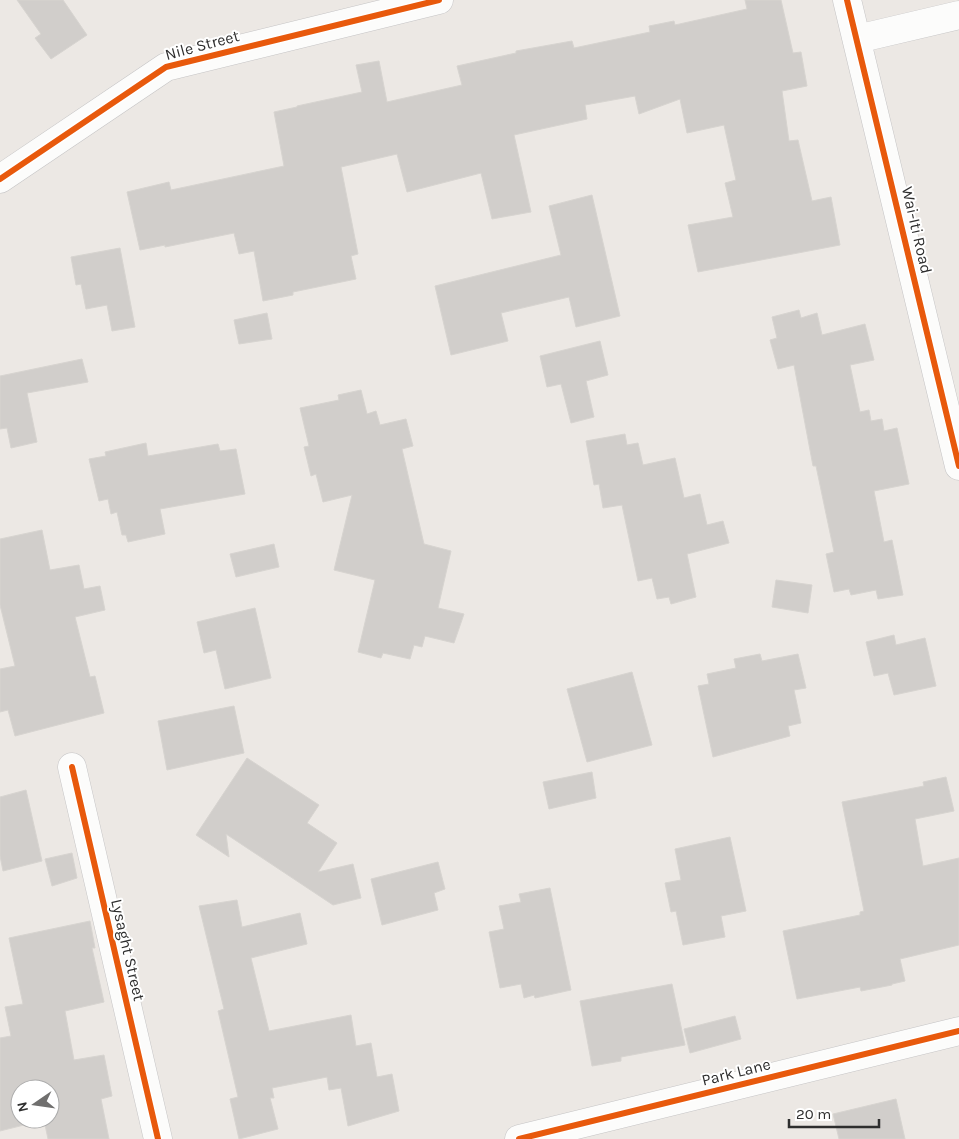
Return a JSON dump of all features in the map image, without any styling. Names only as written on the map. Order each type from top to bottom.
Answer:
[{"type":"street","name":"Nile Street","points":[[0,180],[166,67],[438,0]]},
{"type":"street","name":"Wai-Iti Road","points":[[847,0],[959,466]]},
{"type":"street","points":[[857,39],[959,15]]},
{"type":"street","name":"Lysaght Street","points":[[72,767],[158,1139]]},
{"type":"street","name":"Park Lane","points":[[519,1139],[959,1031]]},
{"type":"building","points":[[17,0],[63,0],[87,35],[51,59],[35,38],[41,34]]},
{"type":"building","points":[[745,0],[781,0],[793,53],[801,52],[807,86],[782,91],[789,141],[798,140],[812,201],[831,197],[840,245],[698,272],[688,225],[733,217],[725,183],[736,180],[724,125],[687,133],[680,99],[639,114],[635,96],[585,105],[587,119],[514,135],[531,212],[492,219],[481,173],[407,192],[397,154],[341,167],[358,254],[351,256],[356,279],[293,292],[293,295],[263,301],[254,251],[239,254],[234,233],[140,250],[127,192],[169,182],[171,190],[284,166],[274,112],[362,92],[356,65],[379,61],[387,102],[462,85],[457,66],[516,53],[516,51],[572,41],[574,48],[650,32],[649,26],[674,21],[675,25],[747,9]]},
{"type":"building","points":[[592,195],[620,316],[576,327],[569,297],[501,313],[508,341],[451,355],[435,286],[561,255],[549,206]]},
{"type":"building","points":[[120,248],[135,327],[112,331],[107,305],[86,309],[81,284],[76,285],[71,257]]},
{"type":"building","points":[[799,310],[801,318],[817,313],[822,335],[865,324],[874,360],[850,365],[860,412],[869,410],[871,421],[882,419],[884,431],[897,428],[909,484],[874,491],[884,542],[892,540],[903,595],[878,599],[876,590],[851,595],[849,589],[834,592],[826,554],[834,552],[816,466],[813,466],[794,365],[778,369],[770,340],[777,338],[772,317]]},
{"type":"building","points":[[267,313],[272,339],[239,344],[234,320]]},
{"type":"building","points":[[600,341],[608,375],[586,381],[594,417],[571,423],[561,384],[547,387],[540,356]]},
{"type":"building","points":[[82,359],[88,382],[27,393],[37,442],[11,448],[7,428],[0,429],[0,376]]},
{"type":"building","points":[[361,390],[367,414],[376,411],[380,425],[406,419],[413,446],[402,449],[424,544],[451,551],[438,608],[464,614],[454,643],[425,636],[422,647],[414,645],[410,659],[383,653],[381,658],[358,652],[375,580],[334,570],[352,495],[323,502],[316,474],[311,476],[304,447],[309,446],[300,408],[339,400],[338,395]]},
{"type":"building","points":[[625,434],[627,445],[638,443],[643,465],[675,458],[684,498],[700,494],[707,525],[723,521],[729,543],[687,554],[696,597],[671,604],[669,597],[657,599],[652,578],[638,581],[622,505],[603,508],[599,484],[594,485],[586,441]]},
{"type":"building","points":[[146,443],[148,456],[218,444],[220,451],[236,449],[245,494],[160,509],[165,534],[128,542],[126,535],[122,535],[117,512],[111,514],[108,499],[99,501],[89,459],[106,456],[105,452]]},
{"type":"building","points":[[42,530],[50,570],[79,565],[84,589],[100,586],[105,610],[75,617],[90,677],[95,676],[104,713],[15,736],[8,710],[0,712],[0,669],[15,666],[0,605],[0,539]]},
{"type":"building","points":[[274,544],[279,567],[236,577],[230,554]]},
{"type":"building","points":[[776,580],[812,585],[808,613],[772,607]]},
{"type":"building","points":[[255,608],[271,678],[225,689],[216,650],[204,653],[197,622]]},
{"type":"building","points":[[894,635],[896,645],[925,638],[936,686],[894,695],[888,673],[874,676],[866,642]]},
{"type":"building","points":[[760,654],[762,661],[798,654],[806,688],[794,690],[801,723],[788,726],[790,736],[713,757],[698,686],[709,684],[707,674],[736,668],[734,659]]},
{"type":"building","points":[[632,672],[652,745],[587,762],[567,689]]},
{"type":"building","points":[[234,706],[244,753],[167,770],[158,721]]},
{"type":"building","points":[[247,758],[319,805],[307,823],[337,843],[318,872],[353,864],[361,898],[333,905],[226,834],[229,857],[196,835]]},
{"type":"building","points":[[592,772],[596,798],[549,809],[543,782]]},
{"type":"building","points":[[946,777],[954,811],[915,819],[923,866],[959,858],[959,945],[900,959],[905,981],[861,991],[860,987],[797,999],[783,931],[860,915],[860,912],[864,911],[842,802],[924,786],[923,782]]},
{"type":"building","points":[[26,790],[42,861],[3,871],[0,856],[0,797]]},
{"type":"building","points":[[730,837],[746,911],[721,916],[725,937],[683,945],[676,911],[671,912],[665,883],[681,880],[675,849]]},
{"type":"building","points":[[72,853],[77,878],[52,886],[45,859]]},
{"type":"building","points":[[438,862],[445,889],[434,893],[438,910],[382,925],[371,879]]},
{"type":"building","points":[[550,888],[571,990],[535,998],[534,995],[524,998],[521,984],[500,988],[489,932],[504,929],[499,906],[521,902],[519,894]]},
{"type":"building","points":[[237,900],[242,927],[300,913],[307,944],[251,958],[269,1031],[351,1015],[356,1046],[371,1043],[377,1077],[392,1074],[399,1111],[348,1126],[341,1088],[329,1090],[327,1077],[272,1088],[274,1098],[270,1098],[278,1129],[239,1139],[230,1099],[238,1097],[218,1011],[224,1009],[199,906]]},
{"type":"building","points":[[90,921],[95,948],[92,948],[104,1002],[65,1011],[74,1060],[104,1055],[112,1096],[101,1099],[109,1139],[48,1139],[46,1129],[60,1129],[60,1079],[10,1079],[10,1128],[0,1131],[0,1038],[11,1036],[5,1007],[23,1004],[9,938]]},
{"type":"building","points":[[672,984],[685,1045],[621,1057],[621,1061],[592,1066],[580,1001]]},
{"type":"building","points":[[735,1016],[741,1039],[690,1053],[684,1029]]},
{"type":"building","points":[[896,1099],[905,1139],[839,1139],[833,1114]]},
{"type":"cycle path","points":[[0,179],[166,67],[439,0]]},
{"type":"cycle path","points":[[847,0],[959,466]]},
{"type":"cycle path","points":[[72,767],[158,1139]]},
{"type":"cycle path","points":[[519,1139],[959,1031]]}]
